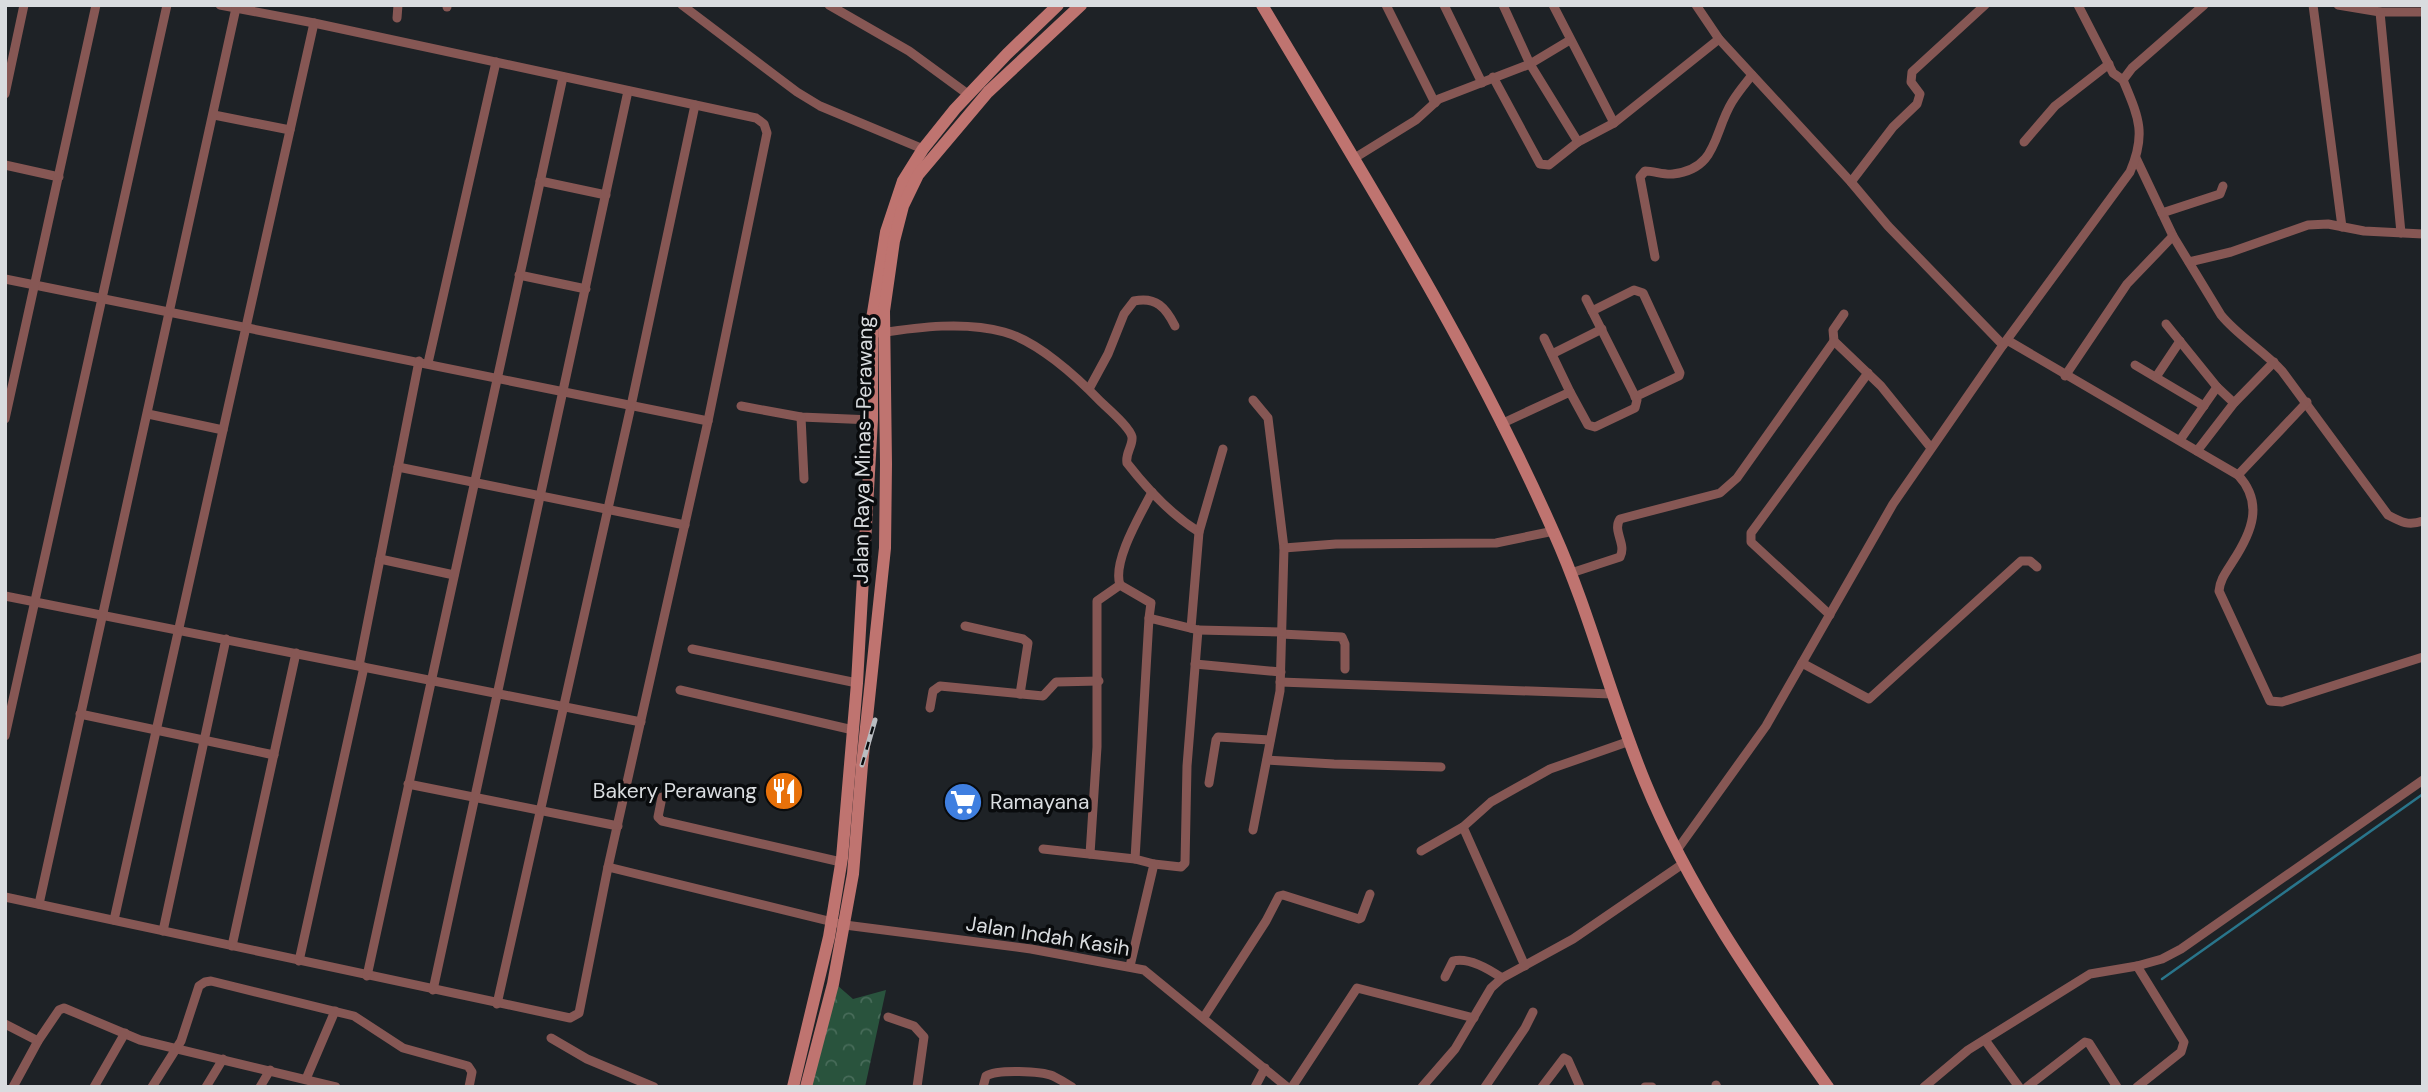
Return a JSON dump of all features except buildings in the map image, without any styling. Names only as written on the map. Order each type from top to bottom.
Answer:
[{"type":"main road","name":"Jalan Raya Minas-Perawang","points":[[807,1087],[833,984],[853,874],[885,548],[886,464],[874,297],[886,232],[903,181],[923,149],[969,95],[1058,5]]},
{"type":"main road","name":"Jalan Raya Minas-Perawang","points":[[793,1087],[832,921],[841,862],[857,683],[878,334],[894,241],[903,206],[918,175],[988,92],[1081,5]]},
{"type":"main road","points":[[1262,5],[1464,348],[1571,573],[1645,783],[1677,850],[1765,998],[1828,1087]]},
{"type":"street","points":[[5,94],[24,5]]},
{"type":"street","points":[[5,419],[96,5]]},
{"type":"street","points":[[5,736],[167,5]]},
{"type":"street","points":[[5,897],[563,1018],[578,1015],[768,133],[757,118],[220,5]]},
{"type":"street","points":[[397,18],[398,5]]},
{"type":"street","points":[[682,5],[797,92],[820,106],[923,149]]},
{"type":"street","points":[[829,5],[909,51],[969,95]]},
{"type":"street","points":[[1386,5],[1435,103]]},
{"type":"street","points":[[1444,5],[1482,83]]},
{"type":"street","points":[[1503,5],[1530,64],[1578,142]]},
{"type":"street","points":[[1553,5],[1614,123]]},
{"type":"street","points":[[1696,5],[1719,39],[1888,226],[2005,342],[2180,440],[2238,475],[2248,485],[2253,511],[2251,527],[2242,548],[2220,581],[2219,591],[2270,701],[2282,702],[2423,657]]},
{"type":"street","points":[[1851,182],[1893,127],[1917,104],[1920,94],[1912,82],[1912,72],[1984,5]]},
{"type":"street","points":[[1677,850],[1766,726],[1893,504],[2005,342],[2130,172],[2136,158],[2140,124],[2123,80],[2113,74],[2078,5]]},
{"type":"street","points":[[2123,80],[2132,68],[2204,5]]},
{"type":"street","points":[[2314,5],[2342,227]]},
{"type":"street","points":[[2339,5],[2380,12],[2423,12]]},
{"type":"street","points":[[39,904],[236,8]]},
{"type":"street","points":[[2380,12],[2401,233]]},
{"type":"street","points":[[114,920],[314,23]]},
{"type":"street","points":[[1493,76],[1540,164],[1549,165],[1578,142],[1614,123],[1719,39]]},
{"type":"street","points":[[1353,159],[1416,120],[1449,94],[1530,64],[1570,40]]},
{"type":"street","points":[[299,961],[361,666],[398,467],[496,62]]},
{"type":"street","points":[[2024,142],[2055,106],[2109,64]]},
{"type":"street","points":[[1655,257],[1640,177],[1645,171],[1670,175],[1703,164],[1713,149],[1731,103],[1752,75]]},
{"type":"street","points":[[367,976],[563,77]]},
{"type":"street","points":[[433,990],[628,92]]},
{"type":"street","points":[[497,1004],[631,406],[695,105]]},
{"type":"street","points":[[214,115],[290,130]]},
{"type":"street","points":[[2136,158],[2173,236],[2213,303],[2230,325],[2274,362],[2307,402],[2388,515],[2403,523],[2423,522]]},
{"type":"street","points":[[5,166],[59,177]]},
{"type":"street","points":[[540,181],[606,195]]},
{"type":"street","points":[[2162,214],[2220,194],[2223,186]]},
{"type":"street","points":[[2189,262],[2231,252],[2308,225],[2328,224],[2364,231],[2423,234]]},
{"type":"street","points":[[2065,376],[2127,284],[2173,236]]},
{"type":"street","points":[[519,275],[586,289]]},
{"type":"street","points":[[5,279],[708,421]]},
{"type":"street","points":[[1592,311],[1634,290],[1643,293],[1680,373],[1679,376],[1635,397]]},
{"type":"street","points":[[1544,338],[1588,425],[1595,428],[1635,408],[1635,397],[1586,299]]},
{"type":"street","points":[[1089,390],[1108,354],[1124,314],[1134,301],[1154,301],[1164,308],[1175,326]]},
{"type":"street","points":[[1571,573],[1620,557],[1623,547],[1616,527],[1620,519],[1720,493],[1737,478],[1834,341],[1833,330],[1844,314]]},
{"type":"street","points":[[2166,324],[2217,387],[2234,403]]},
{"type":"street","points":[[878,334],[934,327],[988,328],[1006,332],[1045,354],[1089,390],[1129,431],[1132,441],[1126,460],[1179,520],[1199,532]]},
{"type":"street","points":[[1552,354],[1601,329]]},
{"type":"street","points":[[1834,341],[1881,386],[1931,448]]},
{"type":"street","points":[[2156,377],[2180,341]]},
{"type":"street","points":[[2197,451],[2234,403],[2274,362]]},
{"type":"street","points":[[2135,365],[2204,406]]},
{"type":"street","points":[[1830,615],[1751,542],[1751,533],[1868,373]]},
{"type":"street","points":[[2180,440],[2217,387]]},
{"type":"street","points":[[1501,424],[1570,392]]},
{"type":"street","points":[[1253,400],[1269,418],[1284,548],[1280,677],[1253,830]]},
{"type":"street","points":[[2238,475],[2307,402]]},
{"type":"street","points":[[741,406],[801,417],[872,420]]},
{"type":"street","points":[[148,414],[223,430]]},
{"type":"street","points":[[801,417],[804,479]]},
{"type":"street","points":[[1043,849],[1090,853],[1181,867],[1185,863],[1187,766],[1195,664],[1199,532],[1223,449]]},
{"type":"street","points":[[398,467],[685,525]]},
{"type":"street","points":[[1135,859],[1151,603],[1120,585],[1117,576],[1132,531],[1152,492]]},
{"type":"street","points":[[1284,548],[1336,544],[1496,543],[1553,531]]},
{"type":"street","points":[[380,559],[454,575]]},
{"type":"street","points":[[1802,663],[1869,699],[2021,561],[2030,561],[2037,567]]},
{"type":"street","points":[[1090,853],[1099,681],[1097,601],[1120,585]]},
{"type":"street","points":[[5,596],[641,722]]},
{"type":"street","points":[[1149,618],[1194,629],[1342,637],[1345,645],[1345,670]]},
{"type":"street","points":[[965,626],[1023,639],[1028,643],[1020,694]]},
{"type":"street","points":[[163,931],[226,639]]},
{"type":"street","points":[[692,649],[857,683]]},
{"type":"street","points":[[232,946],[296,653]]},
{"type":"street","points":[[1195,664],[1280,677],[1612,694]]},
{"type":"street","points":[[930,708],[933,691],[940,686],[1046,695],[1056,682],[1099,681]]},
{"type":"street","points":[[680,690],[853,730]]},
{"type":"street","points":[[80,713],[274,755]]},
{"type":"street","points":[[1209,783],[1218,737],[1270,740]]},
{"type":"street","points":[[1421,851],[1463,827],[1492,802],[1550,769],[1630,741]]},
{"type":"street","points":[[1267,760],[1441,766]]},
{"type":"street","points":[[1924,1087],[1968,1050],[2090,974],[2137,966],[2162,959],[2181,949],[2423,780]]},
{"type":"street","points":[[408,784],[618,826]]},
{"type":"street","points":[[662,797],[658,817],[662,821],[841,862]]},
{"type":"street","points":[[1463,827],[1525,966]]},
{"type":"street","points":[[1422,1087],[1455,1049],[1491,988],[1502,978],[1573,939],[1684,863]]},
{"type":"street","points":[[1130,966],[1154,864]]},
{"type":"street","name":"Jalan Indah Kasih","points":[[608,867],[845,925],[1031,949],[1144,970],[1290,1087]]},
{"type":"street","points":[[1204,1017],[1266,921],[1279,896],[1359,919],[1370,894]]},
{"type":"street","points":[[1445,977],[1453,961],[1458,959],[1488,968],[1502,978]]},
{"type":"street","points":[[2137,966],[2184,1042],[2181,1052],[2137,1087]]},
{"type":"street","points":[[152,1087],[181,1041],[199,986],[205,982],[354,1016],[403,1048],[468,1066],[472,1072],[469,1087]]},
{"type":"street","points":[[1290,1087],[1357,988],[1474,1018]]},
{"type":"street","points":[[13,1087],[38,1041],[62,1008],[125,1034],[306,1079],[315,1084],[336,1087]]},
{"type":"street","points":[[306,1079],[335,1011]]},
{"type":"street","points":[[1485,1087],[1533,1012]]},
{"type":"street","points":[[888,1017],[914,1026],[924,1037],[917,1087]]},
{"type":"street","points":[[5,1024],[38,1041]]},
{"type":"street","points":[[94,1087],[125,1034]]},
{"type":"street","points":[[551,1038],[587,1059],[654,1087]]},
{"type":"street","points":[[1985,1040],[2020,1087]]},
{"type":"street","points":[[2027,1087],[2085,1041],[2089,1043],[2117,1087]]},
{"type":"street","points":[[1542,1087],[1563,1058],[1569,1060],[1580,1087]]},
{"type":"street","points":[[206,1087],[223,1059]]},
{"type":"street","points":[[1255,1087],[1265,1068]]},
{"type":"street","points":[[260,1087],[270,1070]]},
{"type":"street","points":[[984,1087],[986,1076],[997,1072],[1052,1075],[1072,1087]]},
{"type":"street","points":[[1645,1087],[1652,1087]]},
{"type":"green space","points":[[830,979],[853,999],[886,990],[865,1087],[804,1087]]},
{"type":"waterway","points":[[2162,979],[2423,794]]},
{"type":"railway","points":[[862,765],[875,720]]},
{"type":"place","name":"Bakery Perawang","points":[[784,791]]},
{"type":"place","name":"Ramayana","points":[[963,802]]}]
